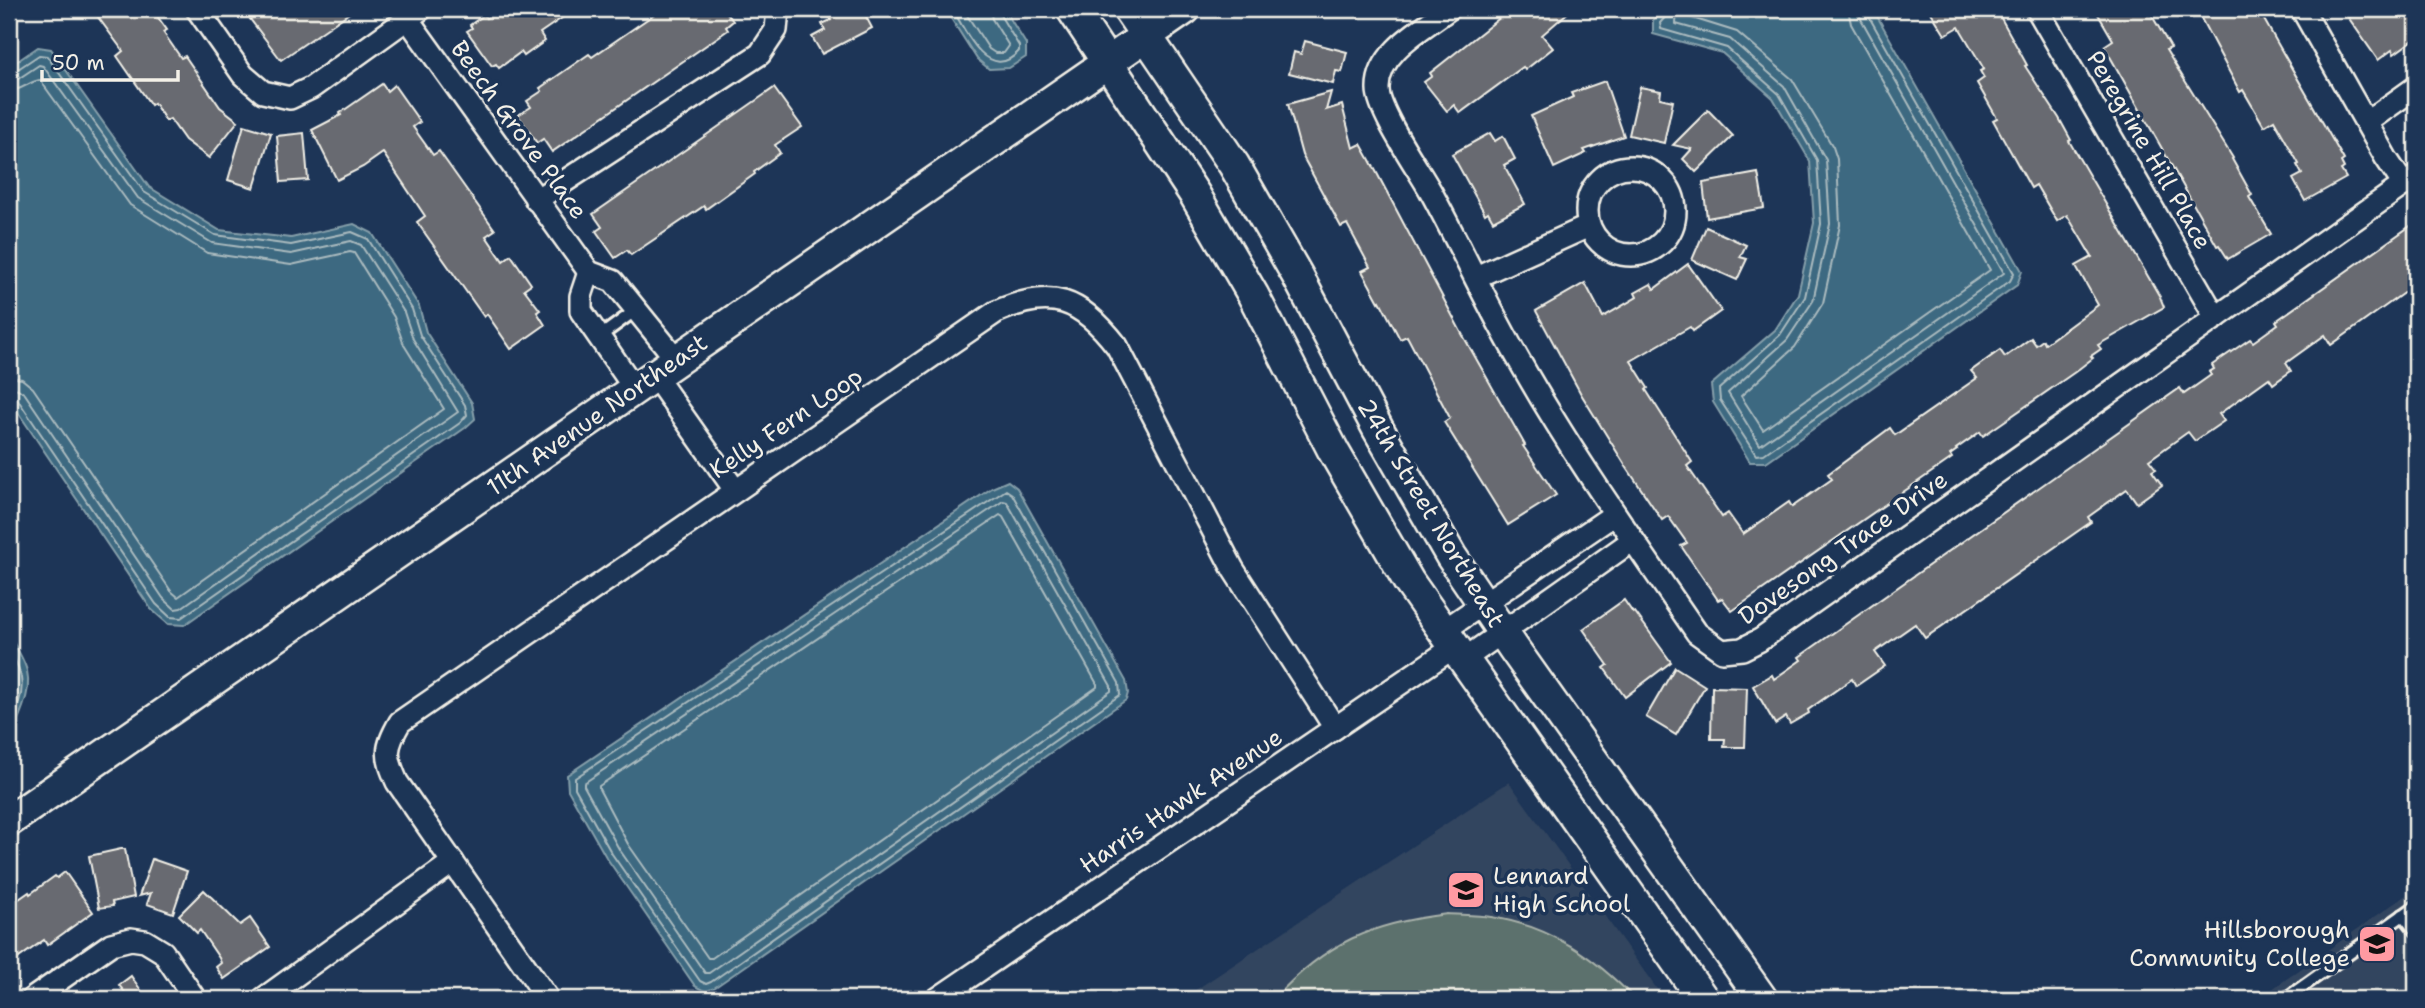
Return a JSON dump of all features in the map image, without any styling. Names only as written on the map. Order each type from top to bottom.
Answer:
[{"type":"street","points":[[197,9],[243,75],[263,92],[290,98],[311,88],[414,13]]},
{"type":"street","points":[[536,200],[760,54],[776,30],[778,9]]},
{"type":"street","name":"24th Street Northeast","points":[[1072,9],[1195,195],[1253,295],[1334,452],[1409,582],[1703,999]]},
{"type":"street","name":"24th Street Northeast","points":[[1128,9],[1234,165],[1297,275],[1378,429],[1451,556],[1762,999]]},
{"type":"street","name":"11th Avenue Northeast","points":[[9,821],[1185,9]]},
{"type":"street","name":"Dovesong Trace Drive","points":[[1449,9],[1394,51],[1382,70],[1378,89],[1384,110],[1519,361],[1578,459],[1697,633],[1721,651],[1742,649],[1760,640],[2410,180]]},
{"type":"street","name":"Peregrine Hill Place","points":[[2037,9],[2216,318]]},
{"type":"street","points":[[2302,9],[2386,158],[2410,180]]},
{"type":"street","name":"Beech Grove Place","points":[[414,13],[536,200],[589,272],[613,281],[636,310],[655,375]]},
{"type":"street","points":[[2367,122],[2416,87]]},
{"type":"street","points":[[1636,167],[1650,171],[1662,180],[1671,192],[1675,213],[1670,233],[1660,245],[1648,252],[1634,256],[1619,254],[1606,248],[1595,238],[1589,226],[1587,211],[1593,190],[1608,174],[1621,168],[1636,167]]},
{"type":"street","points":[[1476,277],[1589,226]]},
{"type":"street","points":[[589,272],[581,296],[581,311],[599,337],[655,375],[735,490]]},
{"type":"street","name":"Kelly Fern Loop","points":[[548,999],[397,782],[386,758],[390,740],[400,722],[996,312],[1015,303],[1037,299],[1064,302],[1086,312],[1102,326],[1117,346],[1233,569],[1335,727]]},
{"type":"street","points":[[1453,646],[1483,603],[1615,514]]},
{"type":"street","points":[[1453,646],[1502,631],[1633,540]]},
{"type":"street","name":"Harris Hawk Avenue","points":[[937,999],[1453,646]]},
{"type":"street","points":[[263,999],[453,862]]},
{"type":"street","points":[[32,999],[111,944],[131,939],[145,942],[163,952],[195,999]]},
{"type":"lane","points":[[599,337],[636,310]]},
{"type":"lane","points":[[2285,999],[2416,906]]},
{"type":"lane","points":[[2403,915],[2416,931]]},
{"type":"shaded area","name":"Lennard High School","points":[[1509,782],[1664,999],[1182,999]]},
{"type":"shaded area","name":"Hillsborough Community College","points":[[2416,888],[2416,999],[2258,999]]},
{"type":"green space","points":[[1447,914],[1486,916],[1513,921],[1552,936],[1587,957],[1635,999],[1274,999],[1312,963],[1352,939],[1396,923]]},
{"type":"water","points":[[945,9],[1004,9],[1026,44],[1026,57],[1009,68],[989,69],[977,59]]},
{"type":"water","points":[[1664,9],[1873,9],[2022,271],[2017,285],[1766,462],[1750,462],[1713,402],[1711,385],[1775,330],[1798,294],[1814,223],[1810,161],[1773,98],[1722,53],[1653,34],[1653,20]]},
{"type":"water","points":[[38,47],[51,49],[149,187],[219,230],[291,238],[354,224],[372,233],[419,306],[426,332],[472,403],[475,419],[465,428],[184,625],[168,624],[151,609],[9,399],[9,67]]},
{"type":"water","points":[[1008,481],[1017,488],[1126,681],[1126,700],[714,988],[706,992],[695,986],[606,857],[568,790],[567,775],[992,488]]},
{"type":"water","points":[[9,635],[24,661],[28,686],[19,717],[9,730]]},
{"type":"building","points":[[92,9],[152,9],[167,30],[163,32],[181,58],[185,56],[220,107],[238,121],[209,158],[185,140],[170,119],[166,121],[154,103],[151,105],[117,56],[123,51]]},
{"type":"building","points":[[248,9],[355,9],[281,60],[250,19],[253,17]]},
{"type":"building","points":[[500,9],[575,9],[540,33],[545,41],[524,56],[521,52],[499,68],[496,64],[492,66],[467,31],[472,28],[470,25],[484,15],[486,18]]},
{"type":"building","points":[[662,9],[724,9],[733,21],[726,27],[728,30],[552,152],[543,139],[537,143],[518,115],[531,107],[527,101],[542,91],[540,88],[589,54],[592,57]]},
{"type":"building","points":[[825,9],[862,9],[872,28],[822,54],[812,37],[825,30],[822,24],[831,20]]},
{"type":"building","points":[[1511,9],[1572,9],[1542,35],[1553,48],[1460,113],[1454,105],[1447,111],[1424,82],[1432,76],[1430,73]]},
{"type":"building","points":[[1929,9],[1996,9],[2027,65],[2025,66],[2059,118],[2071,140],[2069,141],[2164,307],[2098,345],[2101,349],[2075,372],[1983,436],[1980,432],[1956,449],[1950,455],[1952,458],[1732,611],[1722,598],[1718,600],[1681,546],[1687,543],[1668,516],[1662,520],[1625,465],[1581,394],[1536,311],[1585,283],[1603,317],[1637,297],[1635,293],[1651,284],[1654,289],[1688,264],[1721,311],[1693,331],[1690,327],[1631,361],[1648,388],[1646,390],[1692,462],[1687,466],[1722,517],[1728,513],[1743,534],[1789,502],[1792,507],[1832,479],[1828,474],[1890,428],[1895,435],[1977,378],[1971,371],[2000,350],[2005,357],[2031,338],[2036,345],[2043,340],[2045,344],[2098,305],[2076,266],[2092,257],[2067,215],[2057,221],[2036,185],[2031,188],[1993,120],[1997,118],[1977,83],[1984,78],[1980,71],[1984,69],[1959,27],[1945,35]]},
{"type":"building","points":[[2095,9],[2148,9],[2171,48],[2166,50],[2233,158],[2252,195],[2249,197],[2271,234],[2228,259],[2219,245],[2217,246],[2104,46],[2113,40]]},
{"type":"building","points":[[2196,9],[2258,9],[2344,160],[2341,162],[2344,168],[2341,170],[2346,178],[2305,201],[2293,179],[2302,174],[2297,165],[2299,164],[2274,120],[2264,126],[2243,90],[2240,92]]},
{"type":"building","points":[[2361,9],[2416,9],[2416,38],[2394,54],[2392,50],[2378,60],[2348,17]]},
{"type":"building","points":[[1305,41],[1347,52],[1342,72],[1336,71],[1333,84],[1289,73],[1294,52],[1301,54]]},
{"type":"building","points":[[1605,81],[1624,136],[1584,150],[1586,153],[1554,168],[1531,116],[1573,97],[1571,93]]},
{"type":"building","points":[[382,84],[387,91],[394,85],[420,122],[413,127],[433,155],[439,151],[495,230],[486,236],[503,261],[511,255],[531,284],[524,289],[540,310],[537,312],[545,325],[511,349],[487,314],[484,317],[417,222],[425,216],[383,153],[337,180],[312,130],[341,115],[340,113]]},
{"type":"building","points":[[1640,87],[1661,91],[1660,98],[1673,101],[1664,143],[1629,135]]},
{"type":"building","points":[[774,88],[802,127],[775,145],[780,153],[706,209],[704,206],[631,255],[627,250],[615,258],[596,231],[602,227],[593,214]]},
{"type":"building","points":[[1331,92],[1326,110],[1342,105],[1353,148],[1361,144],[1461,332],[1525,445],[1523,446],[1556,495],[1508,525],[1444,422],[1450,418],[1407,336],[1400,339],[1362,271],[1370,267],[1347,224],[1341,227],[1302,155],[1288,104]]},
{"type":"building","points":[[1708,110],[1733,136],[1696,172],[1683,159],[1692,149],[1673,145]]},
{"type":"building","points":[[244,125],[271,133],[254,188],[228,180]]},
{"type":"building","points":[[304,133],[308,180],[281,182],[277,136]]},
{"type":"building","points":[[1490,133],[1495,141],[1503,136],[1515,159],[1504,165],[1525,204],[1493,221],[1488,212],[1485,214],[1452,154]]},
{"type":"building","points":[[1758,173],[1764,208],[1707,218],[1703,183]]},
{"type":"building","points":[[2416,222],[2416,284],[2331,345],[2325,335],[2286,363],[2291,371],[2273,384],[2269,378],[2219,414],[2224,421],[2195,441],[2188,432],[2149,460],[2156,469],[2152,471],[2162,485],[2137,503],[2127,489],[2088,517],[2091,522],[1925,638],[1915,624],[1875,652],[1885,666],[1856,686],[1852,679],[1808,710],[1809,713],[1790,724],[1786,717],[1775,724],[1753,686],[1772,675],[1774,679],[1801,660],[1799,657],[2180,388],[2184,394],[2211,375],[2209,372],[2214,369],[2212,365],[2250,339],[2253,342],[2278,324],[2276,321]]},
{"type":"building","points":[[1706,227],[1746,245],[1740,257],[1747,259],[1737,280],[1692,260]]},
{"type":"building","points":[[1624,600],[1671,662],[1625,697],[1604,668],[1608,665],[1583,629]]},
{"type":"building","points":[[1675,667],[1705,686],[1676,735],[1646,717]]},
{"type":"building","points":[[1712,687],[1747,688],[1745,747],[1724,747],[1725,739],[1711,739]]},
{"type":"building","points":[[125,849],[134,897],[112,902],[113,906],[99,908],[89,856]]},
{"type":"building","points":[[152,859],[187,871],[173,913],[147,904],[151,893],[139,896]]},
{"type":"building","points":[[65,872],[93,912],[47,945],[44,940],[9,965],[9,906]]},
{"type":"building","points":[[204,890],[240,925],[250,918],[270,947],[224,979],[216,967],[221,963],[219,958],[200,930],[197,933],[179,915]]},
{"type":"building","points":[[131,976],[147,999],[130,999],[119,985]]},
{"type":"place","name":"Lennard High School","points":[[1466,890]]},
{"type":"place","name":"Hillsborough Community College","points":[[2377,944]]}]
